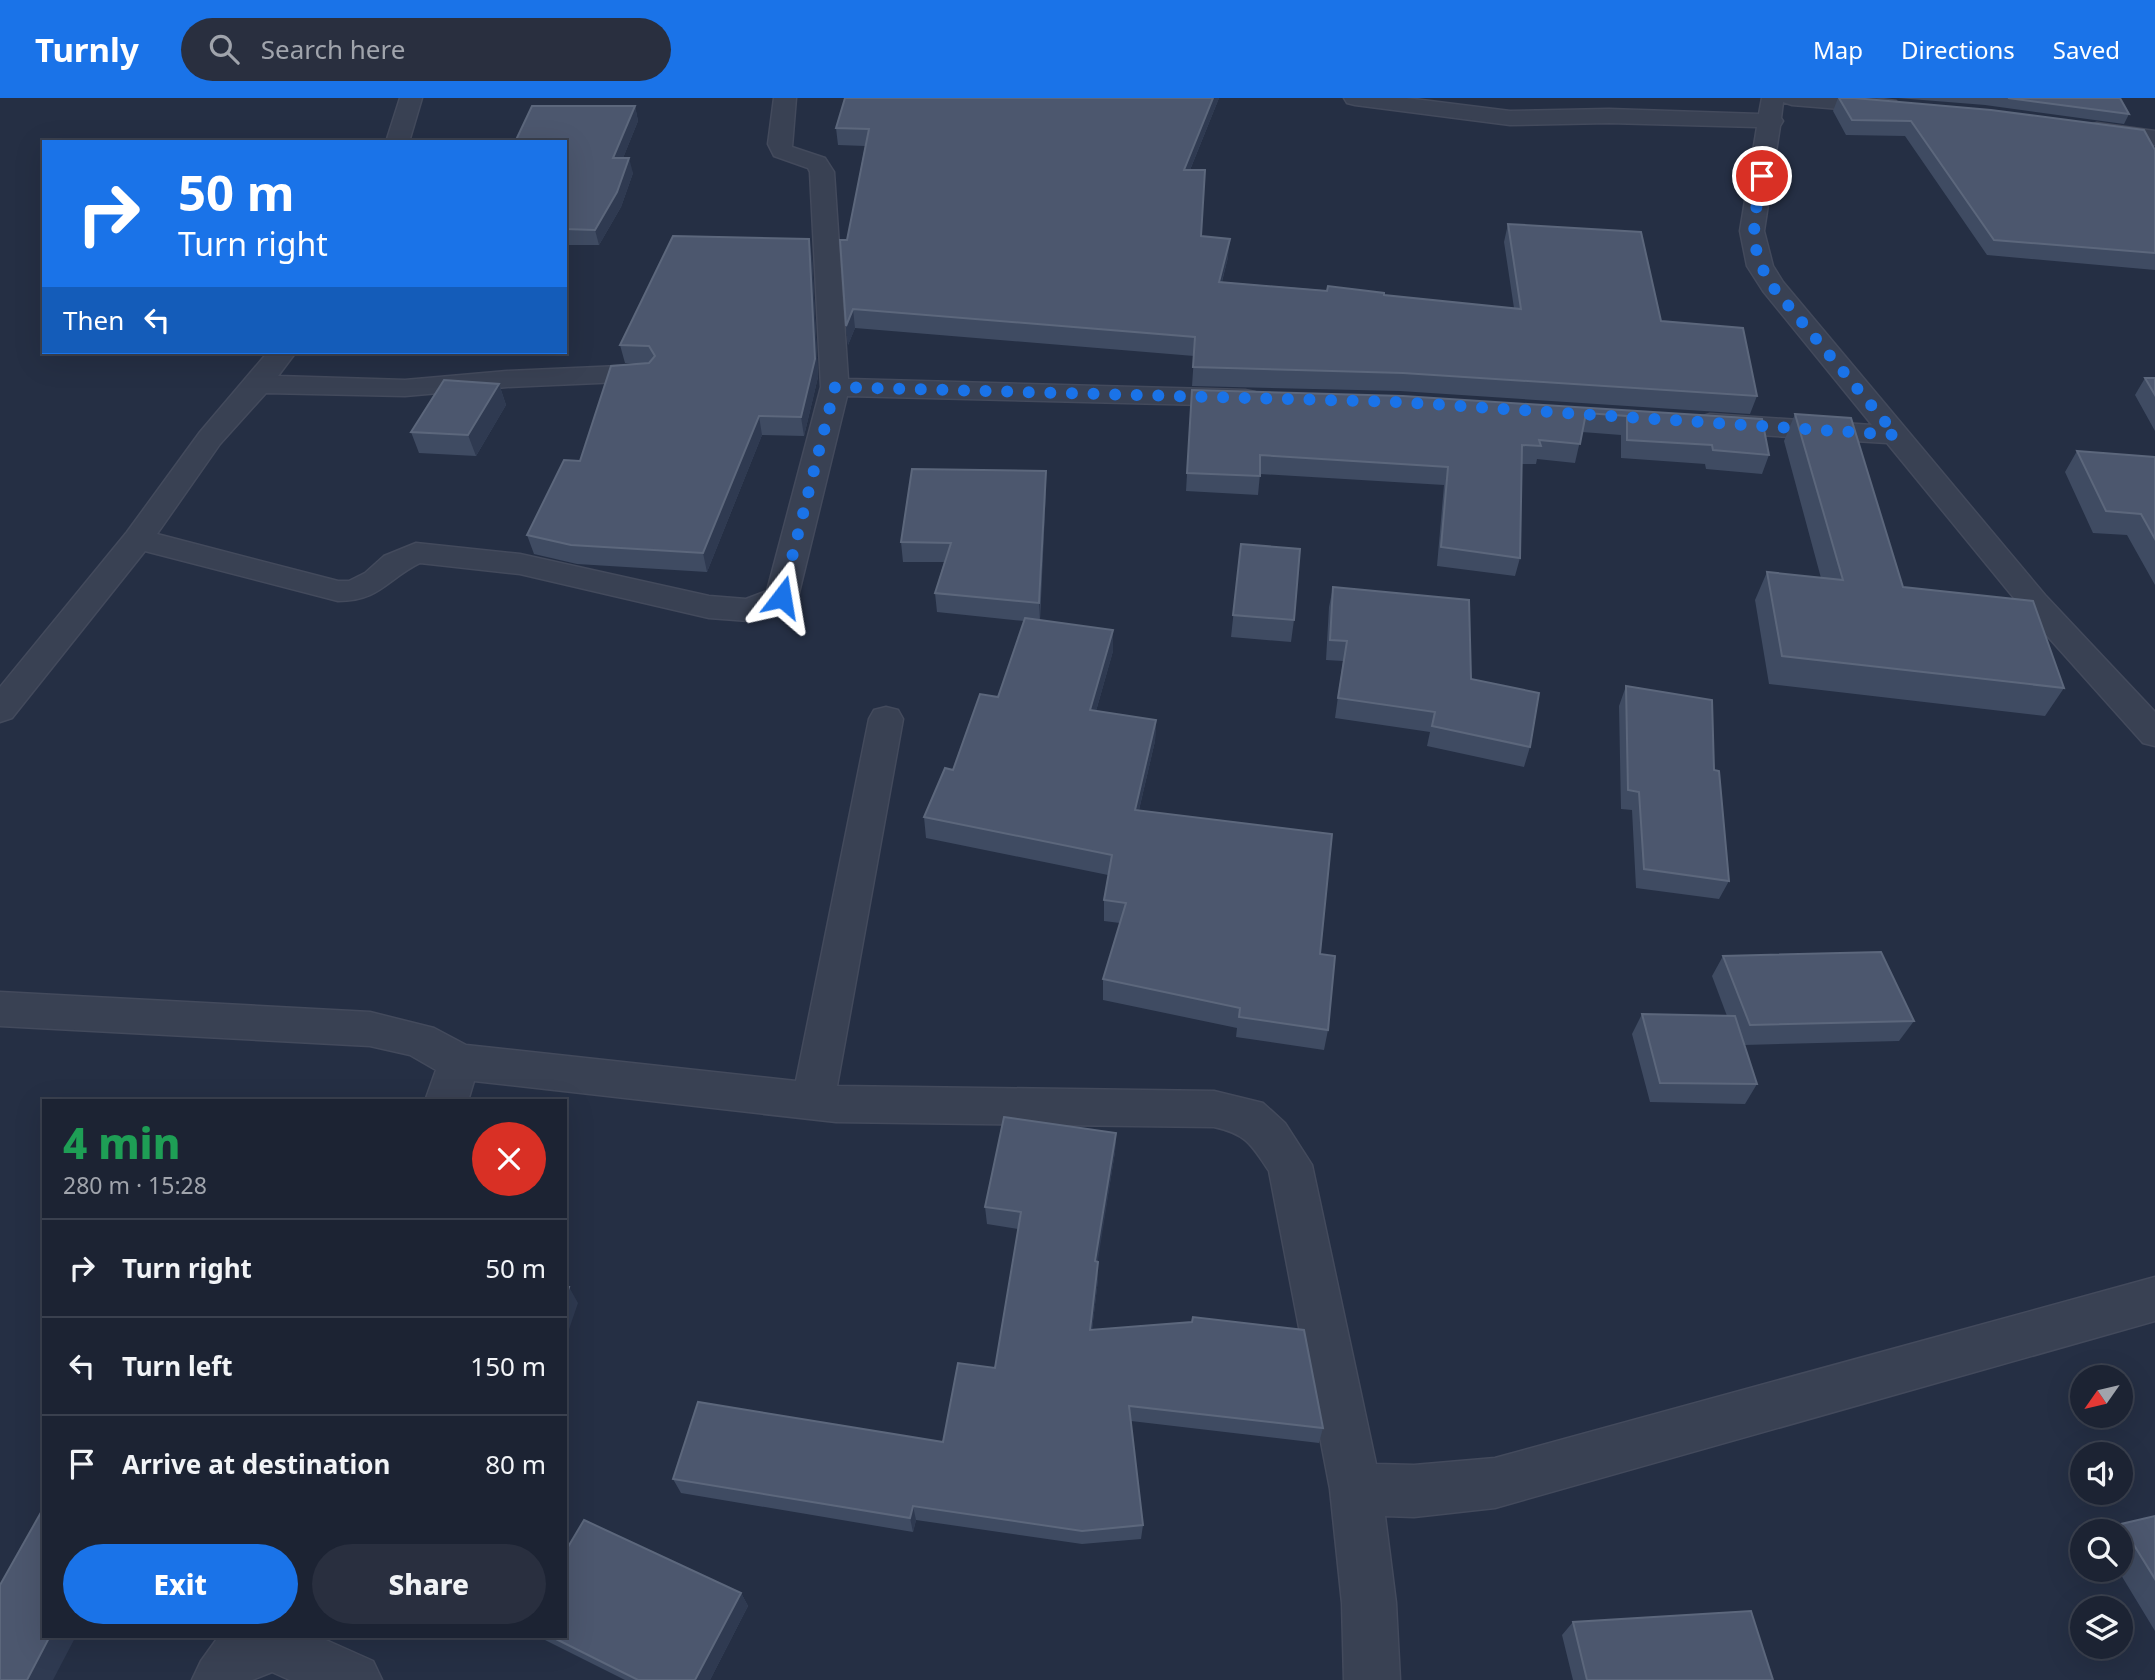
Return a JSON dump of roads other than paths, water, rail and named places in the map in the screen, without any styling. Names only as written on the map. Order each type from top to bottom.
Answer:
[{"type":"street","points":[[398,140],[411,98]]},
{"type":"street","points":[[138,539],[338,591],[354,591],[376,580],[395,563],[416,553],[428,553],[520,564],[709,607],[749,610],[782,597],[835,387],[822,172],[817,163],[782,151],[779,144],[785,98]]},
{"type":"street","points":[[1355,98],[1510,118],[1773,109],[1752,231],[1760,267],[1772,286],[2034,602],[2155,734]]},
{"type":"street","points":[[1792,98],[1916,109]]},
{"type":"street","points":[[2075,127],[2155,138]]},
{"type":"street","points":[[0,710],[138,539],[210,438],[280,354]]},
{"type":"street","points":[[258,384],[405,388],[507,379],[643,373]]},
{"type":"street","points":[[835,387],[1276,399]]},
{"type":"street","points":[[1690,421],[1896,435]]},
{"type":"street","points":[[813,1101],[886,719]]},
{"type":"street","points":[[0,1009],[370,1029],[419,1040],[453,1082],[813,1101],[1214,1109],[1248,1116],[1270,1136],[1290,1165],[1356,1489],[1369,1603],[1372,1680]]},
{"type":"street","points":[[1356,1489],[1413,1491],[1495,1483],[1614,1452],[2155,1298]]},
{"type":"street","points":[[220,1680],[235,1657],[273,1645],[354,1680]]}]
